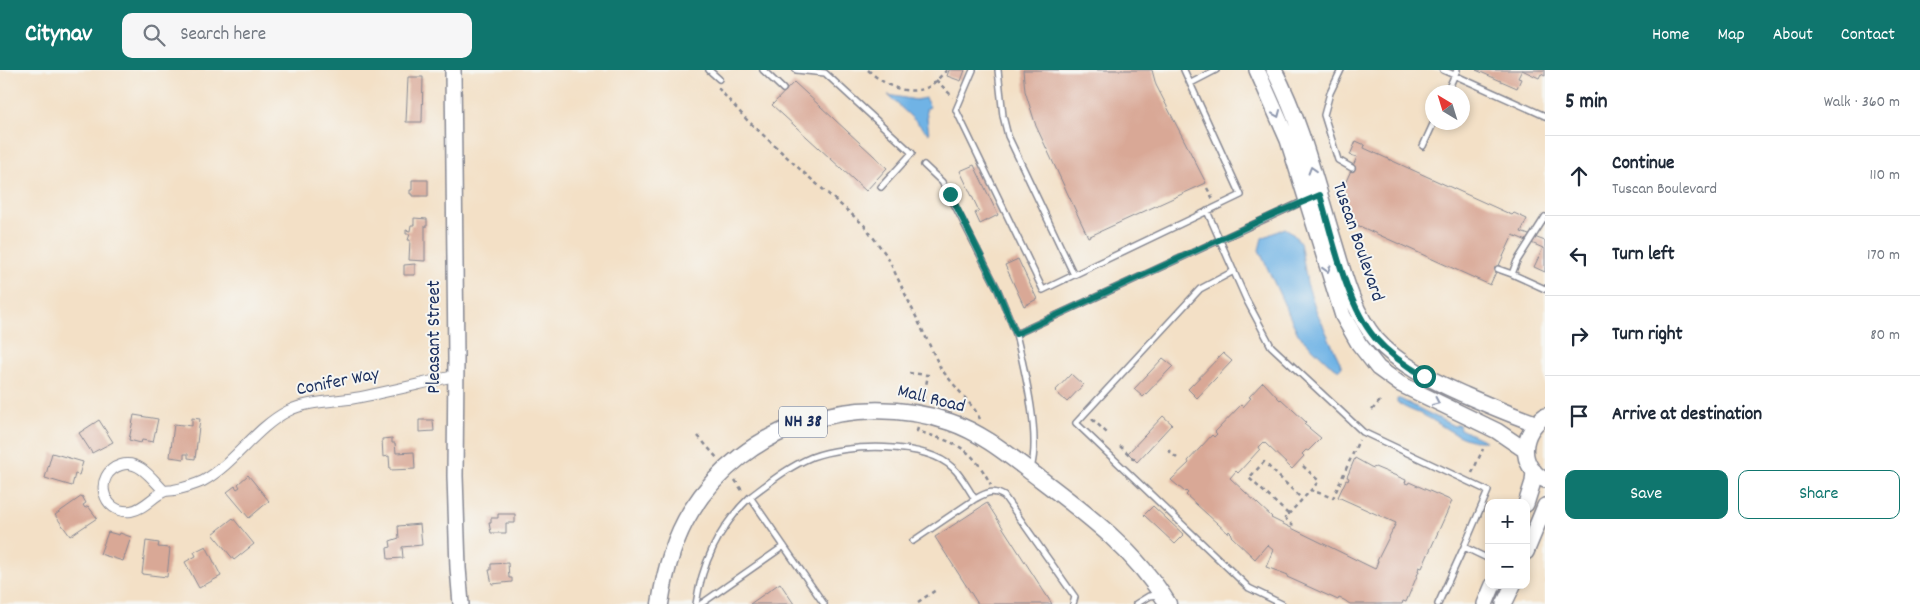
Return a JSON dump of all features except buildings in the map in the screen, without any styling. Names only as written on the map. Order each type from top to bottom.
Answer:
[{"type":"main road","name":"Pleasant Street","points":[[453,70],[455,476],[461,604]]},
{"type":"main road","name":"Tuscan Boulevard","points":[[1257,70],[1313,198],[1355,305],[1376,339],[1405,365],[1424,376],[1511,415],[1540,419]]},
{"type":"main road","name":"Tuscan Boulevard","points":[[1274,70],[1293,109],[1343,316],[1350,330],[1378,368],[1400,384],[1497,431],[1525,450]]},
{"type":"main road","name":"Mall Road","points":[[660,604],[663,584],[673,547],[690,512],[702,495],[726,469],[755,446],[810,419],[847,411],[884,409],[920,414],[950,422],[985,438],[1090,517],[1123,546],[1146,572],[1164,601]]},
{"type":"main road","points":[[1528,499],[1534,482],[1540,475],[1528,461],[1525,450],[1529,431],[1540,419]]},
{"type":"main road","points":[[1529,544],[1545,506]]},
{"type":"main road","points":[[1485,604],[1491,589]]},
{"type":"main road","points":[[1504,604],[1511,589]]},
{"type":"street","name":"Conifer Way","points":[[164,491],[137,466],[126,463],[116,466],[108,473],[103,482],[103,491],[113,507],[131,511],[140,508],[164,491],[188,487],[204,480],[274,420],[289,411],[304,405],[355,398],[455,376]]},
{"type":"lane","points":[[709,70],[719,80]]},
{"type":"lane","points":[[763,70],[783,89]]},
{"type":"lane","points":[[796,70],[825,73],[912,153],[882,187]]},
{"type":"lane","points":[[973,70],[956,110],[1043,290],[1241,195],[1184,70]]},
{"type":"lane","points":[[998,70],[1003,116],[1008,136],[1074,275]]},
{"type":"lane","points":[[1191,83],[1216,70]]},
{"type":"lane","points":[[1341,70],[1330,93],[1324,115],[1338,160],[1352,168]]},
{"type":"lane","points":[[1443,70],[1456,73],[1545,116]]},
{"type":"lane","points":[[1450,85],[1456,73]]},
{"type":"lane","points":[[1423,146],[1430,130]]},
{"type":"lane","points":[[924,165],[942,182],[950,194],[997,288],[1016,334],[1028,390],[1034,436],[1035,455],[1030,471]]},
{"type":"lane","points":[[1016,334],[1313,198]]},
{"type":"lane","points":[[1207,211],[1271,346],[1363,432],[1488,491],[1438,604]]},
{"type":"lane","points":[[1512,274],[1524,249],[1545,217]]},
{"type":"lane","points":[[1498,270],[1512,274],[1545,289]]},
{"type":"lane","points":[[1234,271],[1200,289],[1076,423],[1249,588],[1282,604]]},
{"type":"lane","points":[[696,604],[702,574],[711,550],[736,511],[748,496],[779,474],[813,457],[834,451],[874,447],[928,454],[952,467],[975,499]]},
{"type":"lane","points":[[913,541],[975,499],[987,492],[994,491],[1004,496],[1015,511],[1075,597],[1073,604]]},
{"type":"lane","points":[[748,496],[824,604]]},
{"type":"lane","points":[[701,604],[784,546]]},
{"type":"lane","points":[[1464,547],[1485,557]]},
{"type":"lane","points":[[1136,604],[1149,596],[1164,601]]},
{"type":"path","points":[[868,70],[876,78],[893,88],[905,90],[926,88],[946,70]]},
{"type":"path","points":[[719,80],[716,86],[733,107],[864,225],[886,256],[941,369],[975,410],[980,419]]},
{"type":"path","points":[[936,80],[954,98]]},
{"type":"path","points":[[1208,188],[1213,199]]},
{"type":"path","points":[[909,373],[928,375],[923,401]]},
{"type":"path","points":[[1372,410],[1380,401]]},
{"type":"path","points":[[1090,418],[1107,434]]},
{"type":"path","points":[[919,424],[917,431],[953,442],[965,449],[982,470],[994,491]]},
{"type":"path","points":[[698,436],[718,459]]},
{"type":"path","points":[[1311,490],[1333,498],[1360,440]]},
{"type":"path","points":[[1120,446],[1137,462]]},
{"type":"path","points":[[1472,473],[1483,449]]},
{"type":"path","points":[[1168,450],[1178,459]]},
{"type":"path","points":[[1288,514],[1249,478],[1264,462],[1302,499]]},
{"type":"path","points":[[1293,526],[1284,518],[1320,481],[1303,466]]},
{"type":"path","points":[[733,476],[748,496]]},
{"type":"path","points":[[918,602],[936,590]]},
{"type":"water","points":[[888,95],[916,100],[925,98],[930,107],[926,109],[929,134]]},
{"type":"water","points":[[1285,228],[1300,242],[1307,283],[1316,310],[1342,367],[1339,370],[1328,363],[1298,334],[1259,250],[1262,238]]},
{"type":"water","points":[[1397,399],[1454,426],[1459,424],[1460,429],[1486,441],[1461,437],[1425,416],[1403,406],[1397,402]]},
{"type":"route","points":[[950,194],[997,288],[1016,334],[1277,213],[1320,195],[1355,305],[1365,324],[1389,352],[1405,365],[1424,376]]}]
